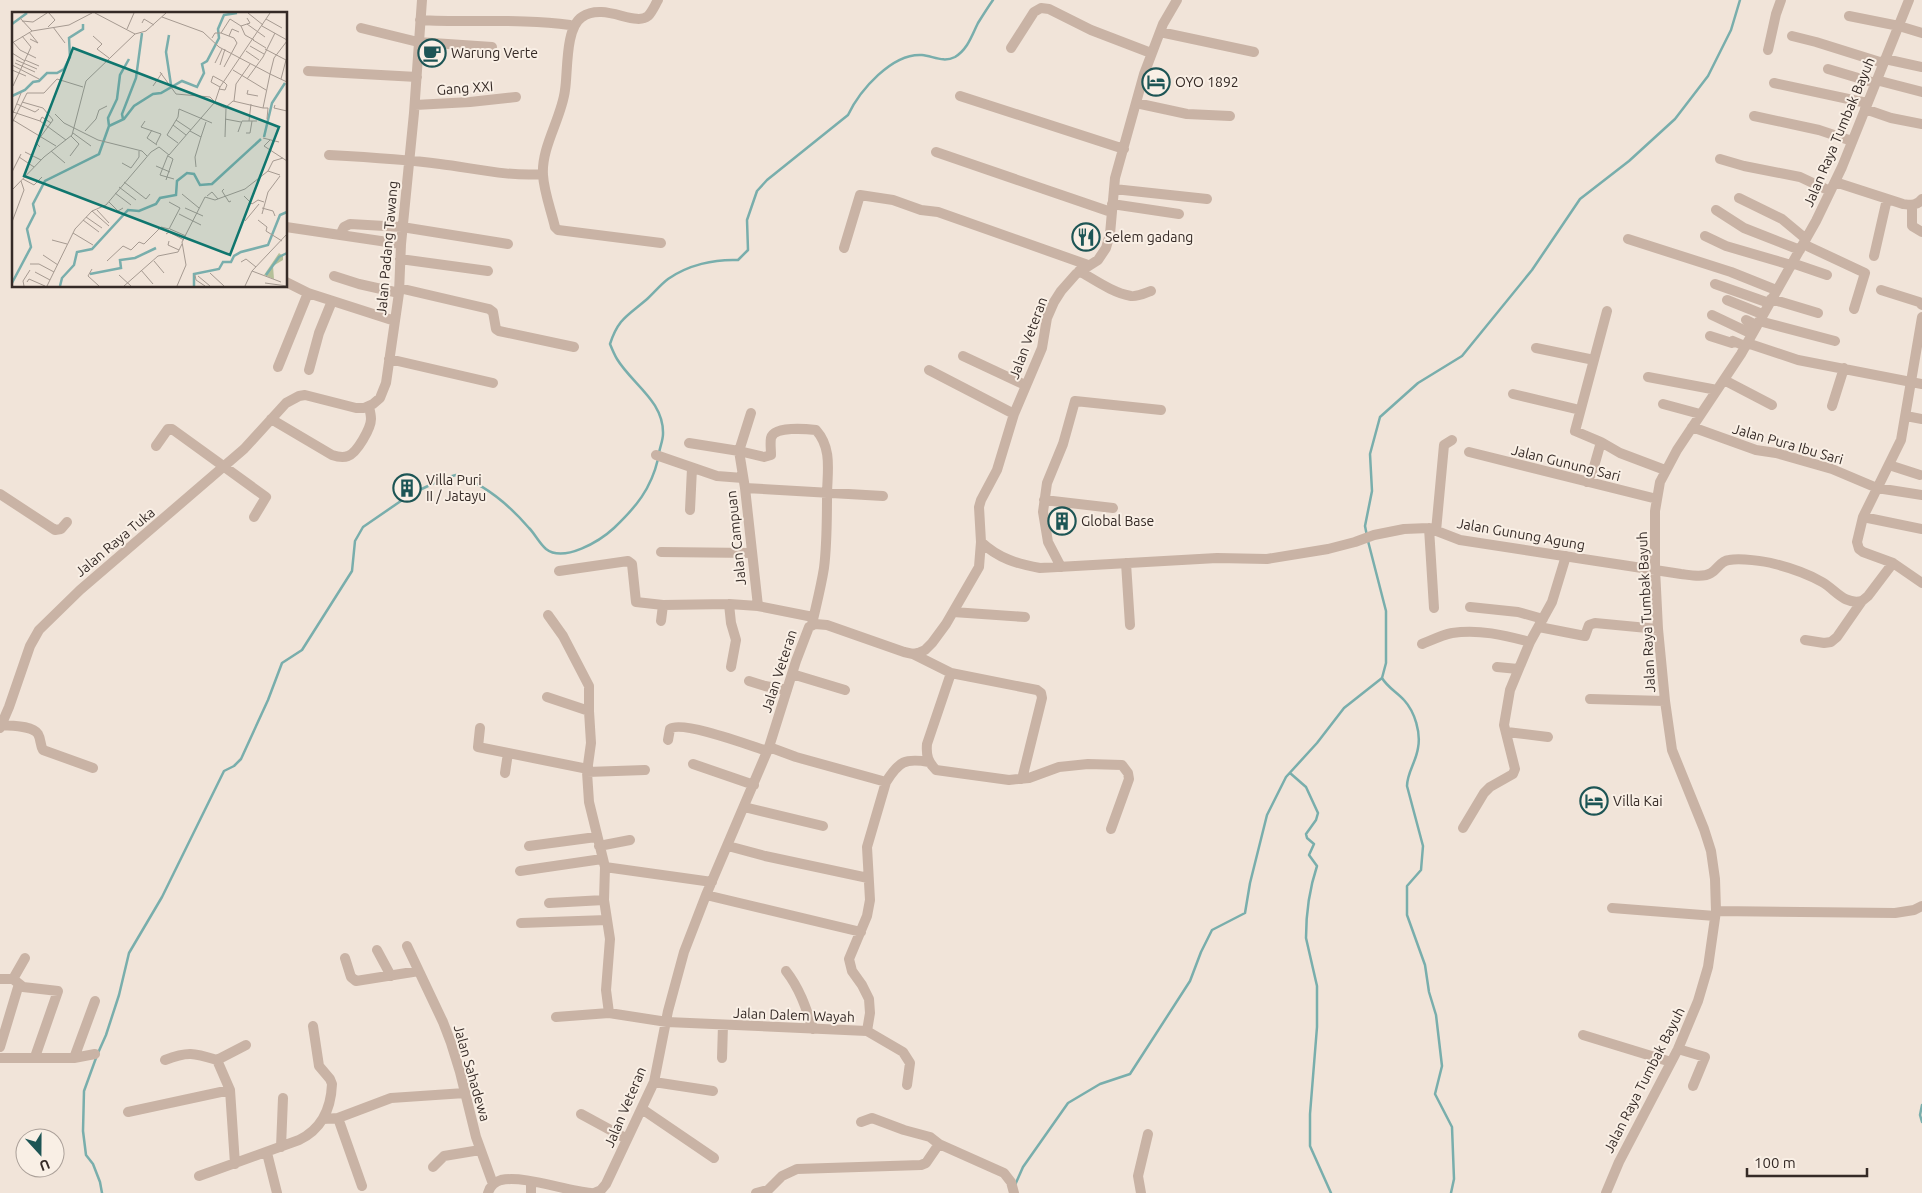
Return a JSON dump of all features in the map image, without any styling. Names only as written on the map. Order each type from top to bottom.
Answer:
[{"type":"street","name":"Jalan Padang Tawang","points":[[369,407],[380,398],[384,391],[399,291],[402,227],[415,104],[422,0]]},
{"type":"street","points":[[658,0],[646,18],[639,20],[596,11],[580,17],[570,38],[565,92],[542,174],[555,227],[558,230],[660,243]]},
{"type":"street","name":"Jalan Veteran","points":[[493,1184],[502,1180],[531,1182],[597,1192],[627,1139],[654,1082],[684,952],[706,895],[754,785],[807,629],[812,621],[913,654],[928,648],[946,624],[979,567],[981,542],[979,507],[997,470],[1014,414],[1042,348],[1047,318],[1054,302],[1079,271],[1098,260],[1106,248],[1110,234],[1115,178],[1136,103],[1151,53],[1168,14],[1177,0]]},
{"type":"street","points":[[1768,50],[1781,0]]},
{"type":"street","name":"Jalan Raya Tumbak Bayuh","points":[[1606,1193],[1618,1162],[1678,1048],[1698,1001],[1708,966],[1715,913],[1715,879],[1711,851],[1672,750],[1665,701],[1658,629],[1655,569],[1657,499],[1665,470],[1754,331],[1803,244],[1852,141],[1909,0]]},
{"type":"street","points":[[1011,48],[1034,12],[1041,8],[1049,9],[1091,30],[1151,53]]},
{"type":"street","points":[[1849,16],[1899,26],[1922,33]]},
{"type":"street","points":[[420,20],[517,20],[570,25]]},
{"type":"street","points":[[361,28],[418,42],[492,47]]},
{"type":"street","points":[[1160,32],[1254,52]]},
{"type":"street","points":[[1792,36],[1884,61],[1922,67]]},
{"type":"street","points":[[1828,69],[1922,92]]},
{"type":"street","points":[[308,71],[417,77]]},
{"type":"street","points":[[1774,83],[1866,106],[1891,118],[1922,124]]},
{"type":"street","points":[[960,96],[1124,149]]},
{"type":"street","name":"Gang XXI","points":[[415,104],[516,98]]},
{"type":"street","points":[[1136,103],[1187,114],[1230,116]]},
{"type":"street","points":[[1754,116],[1819,130],[1852,141]]},
{"type":"street","points":[[936,152],[1112,208],[1179,214]]},
{"type":"street","points":[[329,155],[410,160],[508,173],[542,174]]},
{"type":"street","points":[[1720,159],[1887,199],[1919,203],[1912,226],[1922,232]]},
{"type":"street","points":[[1114,189],[1207,199]]},
{"type":"street","points":[[844,248],[860,192],[893,200],[921,210],[938,212],[1088,265]]},
{"type":"street","points":[[1740,198],[1782,220],[1803,244]]},
{"type":"street","points":[[1874,256],[1887,199]]},
{"type":"street","points":[[1716,210],[1744,228],[1803,244],[1865,273],[1854,309]]},
{"type":"street","points":[[340,235],[344,227],[350,224],[402,227],[508,244]]},
{"type":"street","points":[[288,227],[401,244]]},
{"type":"street","points":[[1705,236],[1726,246],[1827,275]]},
{"type":"street","points":[[1628,239],[1731,272],[1772,297]]},
{"type":"street","points":[[400,258],[488,271]]},
{"type":"street","points":[[1079,271],[1112,289],[1131,296],[1138,296],[1151,291]]},
{"type":"street","points":[[334,276],[359,284],[489,309],[493,312],[496,329],[500,331],[574,347]]},
{"type":"street","points":[[288,283],[332,301],[395,321]]},
{"type":"street","points":[[1715,284],[1772,297],[1818,313]]},
{"type":"street","points":[[1881,290],[1919,302],[1922,305]]},
{"type":"street","points":[[278,367],[308,292]]},
{"type":"street","points":[[1727,300],[1754,331]]},
{"type":"street","points":[[310,370],[319,334],[332,301]]},
{"type":"street","points":[[1608,311],[1575,432],[1602,442],[1620,453],[1665,470]]},
{"type":"street","points":[[1712,314],[1754,331],[1798,360],[1917,383]]},
{"type":"street","points":[[1922,316],[1917,383],[1906,416],[1901,440],[1863,517],[1857,542],[1859,549],[1893,563],[1922,583]]},
{"type":"street","points":[[1746,320],[1754,331]]},
{"type":"street","points":[[1710,336],[1732,343],[1732,341],[1754,331],[1835,341]]},
{"type":"street","points":[[1536,348],[1594,360]]},
{"type":"street","points":[[964,356],[1025,385]]},
{"type":"street","points":[[389,358],[493,383]]},
{"type":"street","points":[[1832,406],[1844,368]]},
{"type":"street","points":[[929,370],[1014,414]]},
{"type":"street","points":[[1648,377],[1717,390]]},
{"type":"street","points":[[1724,380],[1772,405]]},
{"type":"street","points":[[1513,394],[1580,410]]},
{"type":"street","name":"Jalan Raya Tuka","points":[[1,726],[5,705],[39,630],[80,590],[244,449],[286,403],[305,395],[356,408],[369,407]]},
{"type":"street","points":[[1061,567],[1048,542],[1043,512],[1044,500],[1047,483],[1063,444],[1075,400],[1161,410]]},
{"type":"street","points":[[1662,404],[1700,414]]},
{"type":"street","points":[[271,419],[326,452],[342,458],[350,456],[356,450],[370,426],[369,407]]},
{"type":"street","name":"Jalan Campuan","points":[[751,413],[739,451],[758,606]]},
{"type":"street","points":[[1906,416],[1922,419]]},
{"type":"street","name":"Jalan Pura Ibu Sari","points":[[1692,428],[1756,450],[1776,453],[1832,469],[1877,488],[1922,495]]},
{"type":"street","points":[[156,446],[168,429],[172,429],[266,497],[254,517]]},
{"type":"street","points":[[559,571],[628,561],[632,564],[636,602],[663,605],[729,604],[758,606],[812,621],[824,569],[827,533],[827,493],[830,464],[821,436],[816,430],[796,429],[778,431],[770,439],[771,455],[764,458],[739,451],[689,443]]},
{"type":"street","points":[[1434,608],[1433,530],[1444,445],[1452,440]]},
{"type":"street","points":[[1587,482],[1602,442]]},
{"type":"street","name":"Jalan Gunung Sari","points":[[1469,452],[1657,499]]},
{"type":"street","points":[[656,455],[717,476],[744,483],[827,493],[882,496]]},
{"type":"street","points":[[1889,465],[1920,475]]},
{"type":"street","points":[[690,510],[692,468]]},
{"type":"street","points":[[0,494],[55,530],[61,529],[67,522]]},
{"type":"street","points":[[1044,500],[1113,508]]},
{"type":"street","points":[[1863,517],[1922,529]]},
{"type":"street","name":"Jalan Gunung Agung","points":[[1000,556],[1026,566],[1040,568],[1217,558],[1267,559],[1320,551],[1397,530],[1433,530],[1460,540],[1680,574],[1706,575],[1712,573],[1718,565],[1730,559],[1758,560],[1806,574],[1822,582],[1847,600],[1862,601]]},
{"type":"street","points":[[981,542],[1000,556]]},
{"type":"street","points":[[662,552],[752,553]]},
{"type":"street","points":[[979,567],[990,559],[1000,556]]},
{"type":"street","points":[[1463,828],[1484,793],[1490,787],[1513,774],[1515,769],[1504,725],[1510,690],[1530,642],[1552,602],[1566,556]]},
{"type":"street","points":[[1126,563],[1130,625]]},
{"type":"street","points":[[1805,640],[1824,643],[1831,642],[1837,637],[1862,601],[1893,563]]},
{"type":"street","points":[[729,604],[736,640],[731,667]]},
{"type":"street","points":[[661,621],[663,605]]},
{"type":"street","points":[[1470,607],[1518,612],[1541,623],[1586,636],[1589,624],[1658,629]]},
{"type":"street","points":[[953,612],[1025,617]]},
{"type":"street","points":[[548,615],[563,636],[589,686],[592,742],[588,771],[589,802],[603,863],[604,900],[610,939],[606,990],[609,1013]]},
{"type":"street","points":[[1422,644],[1450,633],[1465,632],[1498,633],[1530,642]]},
{"type":"street","points":[[913,654],[951,674],[1038,690],[1041,693],[1042,698],[1022,779]]},
{"type":"street","points":[[1497,667],[1518,669]]},
{"type":"street","points":[[792,674],[845,690]]},
{"type":"street","points":[[951,674],[927,744],[926,753],[929,762],[936,770],[952,774],[1009,780],[1029,778],[1059,767],[1088,764],[1122,765],[1128,773],[1129,779],[1111,828]]},
{"type":"street","points":[[749,681],[787,690]]},
{"type":"street","points":[[547,697],[589,711]]},
{"type":"street","points":[[1590,699],[1665,701]]},
{"type":"street","points":[[1,726],[31,729],[38,735],[44,750],[93,768]]},
{"type":"street","points":[[668,740],[670,729],[676,726],[710,733],[886,782],[895,768],[903,763],[912,760],[929,762]]},
{"type":"street","points":[[480,728],[478,747],[588,771],[645,770]]},
{"type":"street","points":[[1507,732],[1548,737]]},
{"type":"street","points":[[505,773],[508,753]]},
{"type":"street","points":[[693,764],[754,785]]},
{"type":"street","name":"Jalan Dalem Wayah","points":[[556,1017],[609,1013],[667,1022],[866,1031],[870,1013],[868,1000],[862,985],[849,965],[849,959],[868,916],[870,900],[867,847],[886,782]]},
{"type":"street","points":[[744,807],[823,826]]},
{"type":"street","points":[[529,846],[630,840]]},
{"type":"street","points":[[728,846],[765,856],[868,878]]},
{"type":"street","points":[[520,871],[603,863],[712,882]]},
{"type":"street","points":[[706,895],[861,932]]},
{"type":"street","points":[[548,903],[604,900]]},
{"type":"street","points":[[1612,908],[1715,913],[1895,913],[1914,910],[1922,906]]},
{"type":"street","points":[[521,923],[607,920]]},
{"type":"street","name":"Jalan Sahadewa","points":[[407,946],[451,1043],[480,1150],[493,1184]]},
{"type":"street","points":[[378,950],[390,976]]},
{"type":"street","points":[[0,1047],[16,982],[25,958]]},
{"type":"street","points":[[345,958],[351,977],[356,982],[419,971]]},
{"type":"street","points":[[786,971],[803,999],[813,1030]]},
{"type":"street","points":[[0,980],[16,982],[23,987],[58,992],[35,1057]]},
{"type":"street","points":[[74,1058],[94,1001]]},
{"type":"street","points":[[722,1058],[723,1025]]},
{"type":"street","points":[[199,1176],[267,1153],[308,1136],[320,1126],[324,1119],[332,1084],[319,1066],[313,1026]]},
{"type":"street","points":[[866,1031],[903,1052],[910,1063],[907,1084]]},
{"type":"street","points":[[1583,1035],[1671,1062]]},
{"type":"street","points":[[165,1060],[189,1053],[217,1060],[246,1045]]},
{"type":"street","points":[[1678,1048],[1705,1057],[1693,1086]]},
{"type":"street","points":[[0,1058],[74,1058],[95,1054]]},
{"type":"street","points":[[217,1060],[230,1090],[235,1164]]},
{"type":"street","points":[[654,1082],[713,1091]]},
{"type":"street","points":[[128,1112],[230,1090]]},
{"type":"street","points":[[324,1119],[338,1118],[391,1098],[465,1093]]},
{"type":"street","points":[[281,1147],[283,1098]]},
{"type":"street","points":[[642,1109],[714,1158]]},
{"type":"street","points":[[581,1114],[627,1139]]},
{"type":"street","points":[[861,1122],[873,1115],[904,1130],[930,1136],[939,1144],[1004,1173],[1011,1182],[1014,1193]]},
{"type":"street","points":[[338,1118],[362,1186]]},
{"type":"street","points":[[1140,1193],[1138,1176],[1148,1134]]},
{"type":"street","points":[[756,1193],[768,1190],[782,1176],[797,1168],[921,1165],[926,1163],[939,1144]]},
{"type":"street","points":[[433,1167],[444,1156],[480,1150]]},
{"type":"street","points":[[267,1153],[277,1193]]},
{"type":"street","points":[[531,1182],[531,1193]]},
{"type":"street","points":[[488,1193],[493,1184]]},
{"type":"waterway","points":[[659,453],[663,434],[662,422],[658,412],[646,393],[623,368],[610,344],[620,323],[665,281],[676,274],[701,264],[738,260],[748,250],[747,220],[757,191],[767,180],[848,115],[860,95],[878,75],[899,60],[922,55],[938,59],[951,59],[959,54],[972,37],[978,23],[993,0]]},
{"type":"waterway","points":[[1367,536],[1365,526],[1372,491],[1370,454],[1380,417],[1418,383],[1462,356],[1532,270],[1580,199],[1629,161],[1675,119],[1708,76],[1731,30],[1740,0]]},
{"type":"waterway","points":[[98,1053],[119,995],[129,953],[162,897],[224,771],[234,766],[241,759],[268,700],[282,663],[302,650],[352,571],[355,541],[363,527],[411,494],[445,478],[456,475],[477,484],[505,504],[522,520],[546,549],[554,553],[572,552],[600,539],[629,513],[647,488],[658,459]]},
{"type":"waterway","points":[[1015,1185],[1023,1167],[1068,1103],[1100,1084],[1130,1074],[1190,981],[1212,930],[1245,913],[1250,883],[1267,815],[1286,777],[1317,743],[1344,708],[1382,678],[1386,663],[1386,611],[1368,541]]},
{"type":"waterway","points":[[1382,678],[1408,705],[1418,729],[1418,748],[1408,777],[1407,786],[1423,846],[1421,870],[1407,886],[1407,915],[1425,965],[1429,992],[1436,1015],[1442,1066],[1435,1094],[1452,1127],[1454,1179],[1451,1193]]},
{"type":"waterway","points":[[1290,773],[1306,787],[1318,813],[1316,820],[1306,834],[1307,838],[1314,844],[1309,855],[1317,866],[1310,893],[1306,929],[1306,938],[1317,986],[1317,1027],[1310,1114],[1310,1146],[1331,1193]]},
{"type":"waterway","points":[[96,1058],[84,1091],[83,1131],[86,1155],[93,1164],[102,1193]]},
{"type":"waterway","points":[[1922,1105],[1920,1115],[1922,1122]]},
{"type":"place","name":"Warung Verte","points":[[432,53]]},
{"type":"place","name":"OYO 1892","points":[[1156,82]]},
{"type":"place","name":"Selem gadang","points":[[1086,237]]},
{"type":"place","name":"Villa Puri II / Jatayu","points":[[407,488]]},
{"type":"place","name":"Global Base","points":[[1062,521]]},
{"type":"place","name":"Villa Kai","points":[[1594,801]]}]
